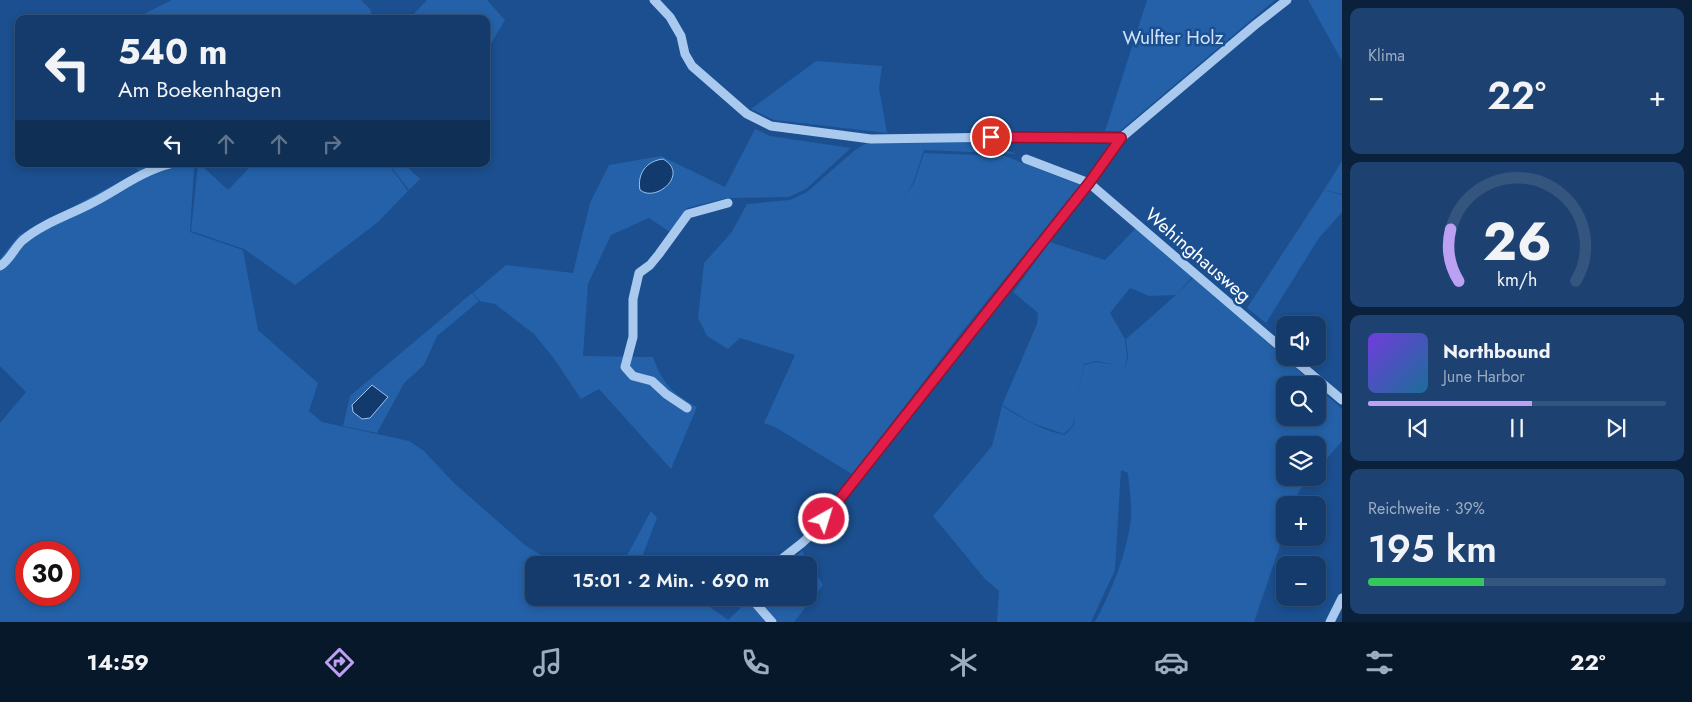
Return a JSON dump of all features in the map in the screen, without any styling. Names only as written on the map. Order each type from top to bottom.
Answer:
[{"type":"street","points":[[654,0],[670,17],[681,36],[685,54],[692,66],[746,114],[771,126],[871,139],[1121,138]]},
{"type":"street","points":[[785,556],[814,532],[1089,183],[1121,138],[1287,0]]},
{"type":"street","name":"Wehinghausweg","points":[[1026,159],[1089,183],[1276,343]]},
{"type":"street","points":[[0,266],[6,262],[21,242],[41,228],[93,202],[140,175],[162,167]]},
{"type":"street","points":[[688,408],[666,394],[652,381],[633,376],[625,367],[633,337],[633,299],[639,273],[650,265],[688,214],[728,203]]},
{"type":"street","points":[[1302,366],[1342,400]]},
{"type":"street","points":[[1330,622],[1342,598]]},
{"type":"street","points":[[758,606],[772,622]]},
{"type":"green space","points":[[172,0],[361,0],[370,9],[372,15],[142,15]]},
{"type":"green space","points":[[427,0],[487,0],[505,20],[490,45],[490,15],[413,15]]},
{"type":"green space","name":"Wulfter Holz","points":[[1147,0],[1275,0],[1120,131],[1105,131]]},
{"type":"green space","points":[[1308,0],[1342,0],[1342,61]]},
{"type":"green space","points":[[816,61],[882,66],[879,88],[887,133],[774,120],[751,109]]},
{"type":"green space","points":[[755,129],[770,136],[851,148],[806,189],[789,197],[727,198],[687,208],[670,232],[649,218],[611,235],[588,284],[583,356],[653,357],[660,374],[669,387],[697,407],[671,469],[599,389],[581,399],[555,360],[534,334],[495,304],[480,301],[473,293],[506,265],[573,273],[590,203],[609,165],[661,156],[725,187]]},
{"type":"green space","points":[[871,140],[979,140],[1017,154],[924,150],[913,183],[904,197],[914,183],[924,153],[1005,156],[1080,185],[965,328],[852,474],[775,427],[764,423],[795,355],[740,338],[728,349],[707,336],[698,318],[704,263],[731,233],[747,204],[790,200],[807,192],[855,150]]},
{"type":"green space","points":[[1342,161],[1342,194],[1324,190]]},
{"type":"green space","points":[[136,167],[193,167],[190,232],[243,250],[258,330],[318,383],[309,411],[322,422],[409,441],[423,450],[454,483],[526,546],[543,556],[525,556],[525,606],[706,606],[728,620],[743,606],[807,606],[794,622],[0,622],[0,423],[26,392],[0,366],[0,259],[19,235],[138,172]]},
{"type":"green space","points":[[198,167],[203,167],[228,190],[250,167],[390,167],[408,191],[377,223],[295,285],[244,249],[191,231]]},
{"type":"green space","points":[[391,167],[407,167],[420,179],[409,190]]},
{"type":"green space","points":[[1324,190],[1342,195],[1342,212],[1319,238],[1266,323],[1247,308]]},
{"type":"green space","points":[[1137,227],[1193,276],[1176,295],[1194,277],[1276,350],[1276,366],[1294,366],[1305,376],[1276,376],[1276,426],[1326,426],[1326,394],[1342,409],[1342,441],[1326,460],[1326,436],[1276,436],[1276,486],[1303,486],[1297,496],[1276,496],[1276,546],[1280,546],[1254,622],[1095,622],[1118,572],[1129,533],[1131,502],[1128,473],[1121,470],[1115,570],[1091,622],[997,622],[999,591],[985,579],[933,516],[992,446],[1002,406],[1025,420],[1040,427],[1065,435],[1074,425],[1084,365],[1095,362],[1117,365],[1096,361],[1084,364],[1073,425],[1064,434],[1032,423],[1002,405],[1037,324],[1038,313],[1013,292],[1050,242],[1105,260]],"holes":[[[1130,288],[1149,296],[1176,295],[1126,339],[1128,358],[1124,370],[1127,358],[1125,339],[1110,313]]]},
{"type":"green space","points":[[472,293],[479,301],[437,336],[424,365],[404,383],[377,433],[343,426],[350,396]]},
{"type":"green space","points":[[651,511],[657,518],[642,556],[627,556]]},
{"type":"green space","points":[[802,551],[805,556],[796,556]]},
{"type":"green space","points":[[817,575],[823,585],[817,593]]},
{"type":"shaded area","points":[[663,159],[670,165],[673,172],[672,179],[668,185],[654,193],[640,190],[639,184],[644,169],[652,162]]},
{"type":"shaded area","points":[[372,385],[388,397],[370,418],[362,419],[353,412],[352,405]]},
{"type":"route","points":[[824,519],[1089,183],[1121,138],[991,137]]}]
